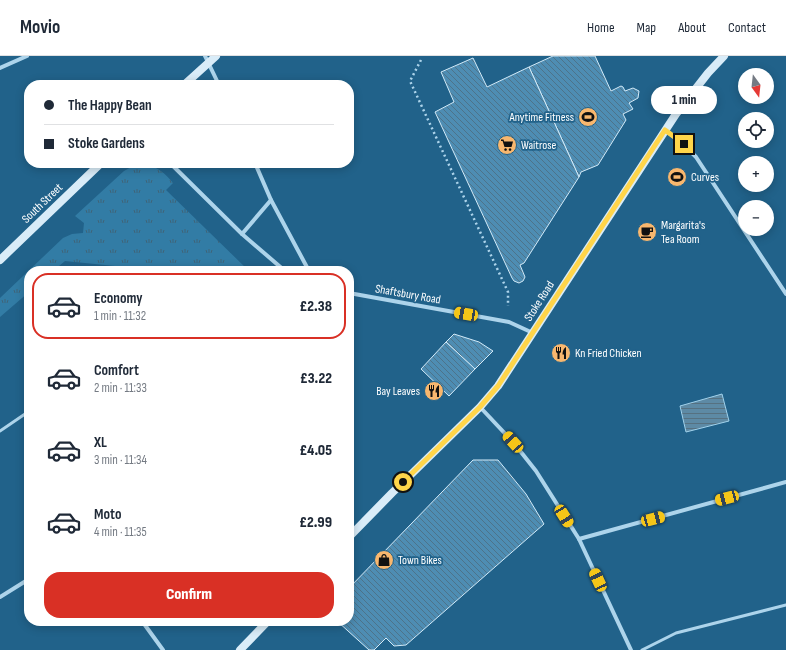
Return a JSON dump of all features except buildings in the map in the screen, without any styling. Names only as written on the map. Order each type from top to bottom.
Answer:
[{"type":"street","points":[[0,68],[26,56]]},
{"type":"street","points":[[188,80],[207,59],[216,56]]},
{"type":"street","name":"Stoke Road","points":[[354,532],[480,407],[498,386],[665,130],[708,73],[724,56]]},
{"type":"street","points":[[207,59],[217,80]]},
{"type":"street","points":[[665,130],[684,144],[696,157],[786,294]]},
{"type":"street","name":"South Street","points":[[0,260],[96,168]]},
{"type":"street","points":[[175,168],[242,234],[279,266]]},
{"type":"street","points":[[257,168],[271,200],[306,266]]},
{"type":"street","points":[[242,234],[271,200]]},
{"type":"street","name":"Shaftsbury Road","points":[[354,294],[509,322],[533,333]]},
{"type":"street","points":[[480,407],[521,452],[536,471],[579,539],[631,650]]},
{"type":"street","points":[[579,539],[786,482]]},
{"type":"street","points":[[0,597],[24,582]]},
{"type":"street","points":[[146,626],[163,650]]},
{"type":"street","points":[[240,650],[263,626]]},
{"type":"lane","points":[[0,431],[24,415]]},
{"type":"lane","points":[[642,650],[676,633],[786,605]]},
{"type":"path","points":[[421,60],[410,81],[508,292],[509,322]]},
{"type":"green space","points":[[130,168],[156,168],[161,171],[173,183],[166,190],[244,266],[115,266],[65,261],[59,266],[34,266],[63,238],[72,234],[83,233],[84,223],[75,216],[124,171]]},
{"type":"green space","points":[[24,275],[24,296],[0,317],[0,298]]},
{"type":"shaded area","points":[[722,394],[729,421],[686,432],[680,406]]},
{"type":"place","name":"Anytime Fitness","points":[[588,117]]},
{"type":"place","name":"Waitrose","points":[[507,145]]},
{"type":"place","name":"Curves","points":[[677,177]]},
{"type":"place","name":"Margarita's Tea Room","points":[[647,232]]},
{"type":"place","name":"Kn Fried Chicken","points":[[561,353]]},
{"type":"place","name":"Bay Leaves","points":[[434,391]]},
{"type":"place","name":"Town Bikes","points":[[384,560]]},
{"type":"route","points":[[403,482],[480,407],[498,386],[665,130],[684,144]]}]
